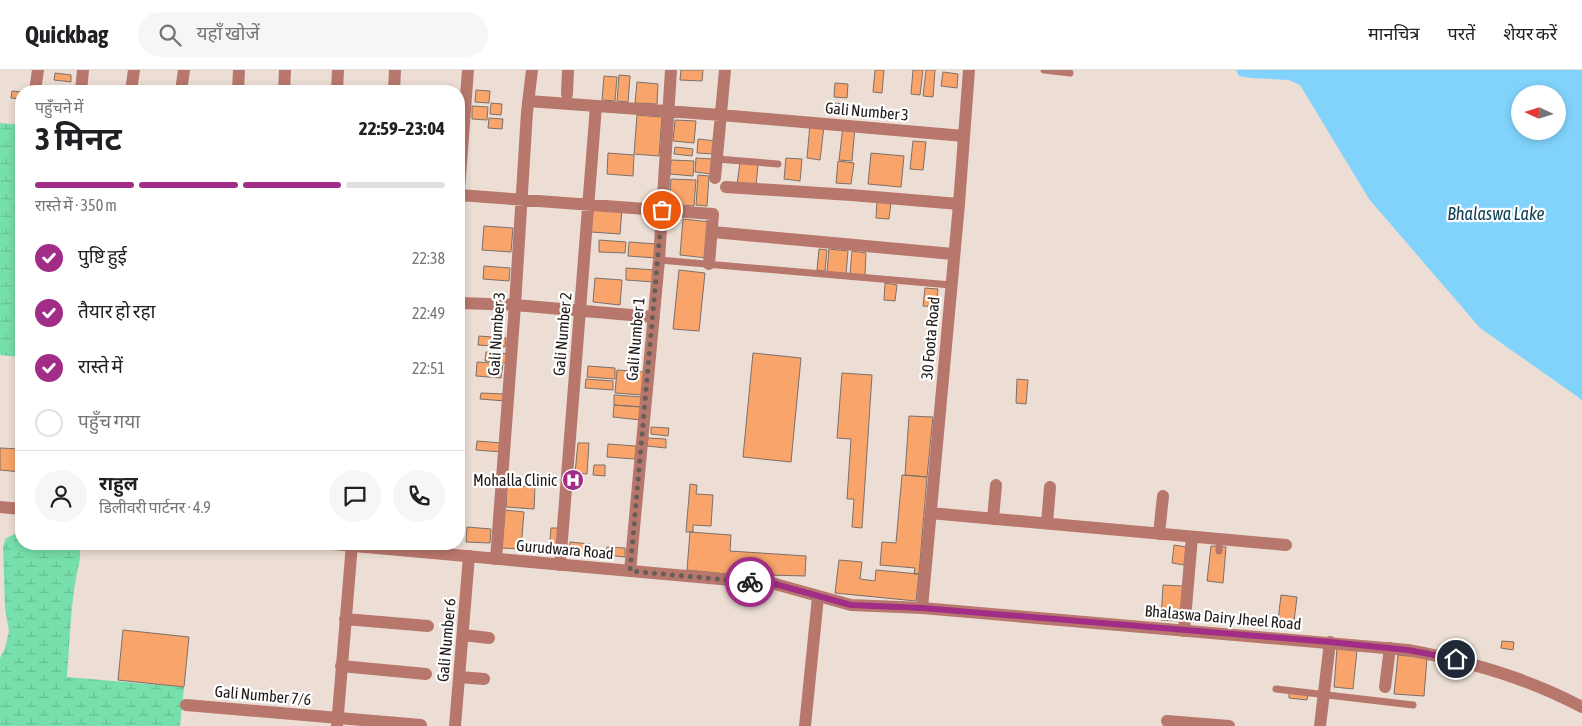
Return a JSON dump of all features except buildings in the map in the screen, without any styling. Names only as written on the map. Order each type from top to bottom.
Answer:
[{"type":"street","points":[[36,85],[38,70]]},
{"type":"street","points":[[82,85],[83,70]]},
{"type":"street","points":[[132,85],[134,70]]},
{"type":"street","points":[[182,85],[184,70]]},
{"type":"street","points":[[238,85],[239,70]]},
{"type":"street","points":[[284,85],[285,70]]},
{"type":"street","points":[[337,85],[338,70]]},
{"type":"street","points":[[395,85],[396,70]]},
{"type":"street","points":[[465,110],[468,70]]},
{"type":"street","points":[[527,107],[532,70]]},
{"type":"street","points":[[567,94],[568,70]]},
{"type":"street","name":"Gali Number 1","points":[[630,571],[659,260],[671,70]]},
{"type":"street","points":[[716,178],[725,70]]},
{"type":"street","name":"30 Foota Road","points":[[922,608],[959,204],[969,70]]},
{"type":"street","name":"Gali Number 3","points":[[496,559],[515,305],[527,107],[596,106],[964,136]]},
{"type":"street","name":"Gali Number 2","points":[[560,564],[596,106]]},
{"type":"street","points":[[726,187],[959,204]]},
{"type":"street","points":[[465,195],[713,214],[709,264]]},
{"type":"street","points":[[713,232],[953,254]]},
{"type":"street","points":[[465,303],[515,305],[654,317]]},
{"type":"street","points":[[993,519],[996,485]]},
{"type":"street","points":[[1047,524],[1050,487]]},
{"type":"street","points":[[1159,534],[1163,496]]},
{"type":"street","points":[[0,506],[15,508]]},
{"type":"street","points":[[930,513],[1192,537],[1219,545],[1286,545]]},
{"type":"street","points":[[1184,631],[1192,537]]},
{"type":"street","points":[[337,722],[352,550]]},
{"type":"street","name":"Gurudwara Road","points":[[436,550],[496,559],[775,584],[851,605]]},
{"type":"street","name":"Gali Number 6","points":[[454,726],[470,556]]},
{"type":"street","points":[[805,726],[818,597]]},
{"type":"street","name":"Bhalaswa Dairy Jheel Road","points":[[851,605],[922,608],[1390,648],[1456,659],[1557,693],[1582,707]]},
{"type":"street","points":[[345,619],[428,626]]},
{"type":"street","points":[[463,635],[489,638]]},
{"type":"street","points":[[1320,726],[1330,642]]},
{"type":"street","points":[[1385,687],[1390,648]]},
{"type":"street","points":[[341,666],[426,674]]},
{"type":"street","points":[[459,677],[484,679]]},
{"type":"street","name":"Gali Number 7/6","points":[[186,705],[337,722],[421,725]]},
{"type":"street","points":[[1167,721],[1229,726]]},
{"type":"lane","points":[[1044,70],[1070,73]]},
{"type":"lane","points":[[717,159],[778,164]]},
{"type":"lane","points":[[659,260],[951,285]]},
{"type":"lane","points":[[1276,689],[1413,705]]},
{"type":"green space","points":[[0,123],[15,124],[15,356],[0,355]]},
{"type":"green space","points":[[15,534],[15,550],[80,550],[70,625],[67,677],[184,687],[180,726],[0,726],[0,658],[5,648],[9,631],[5,608],[3,546],[6,538]]},
{"type":"water","name":"Bhalaswa Lake","points":[[1236,70],[1582,70],[1582,401],[1480,328],[1369,199],[1300,85],[1289,80],[1239,76]]},
{"type":"way so far","points":[[662,210],[630,571],[750,582]]},
{"type":"place","name":"Mohalla Clinic","points":[[573,480]]},
{"type":"route","points":[[750,582],[775,584],[851,605],[922,608],[1330,642],[1408,650],[1456,659]]}]
